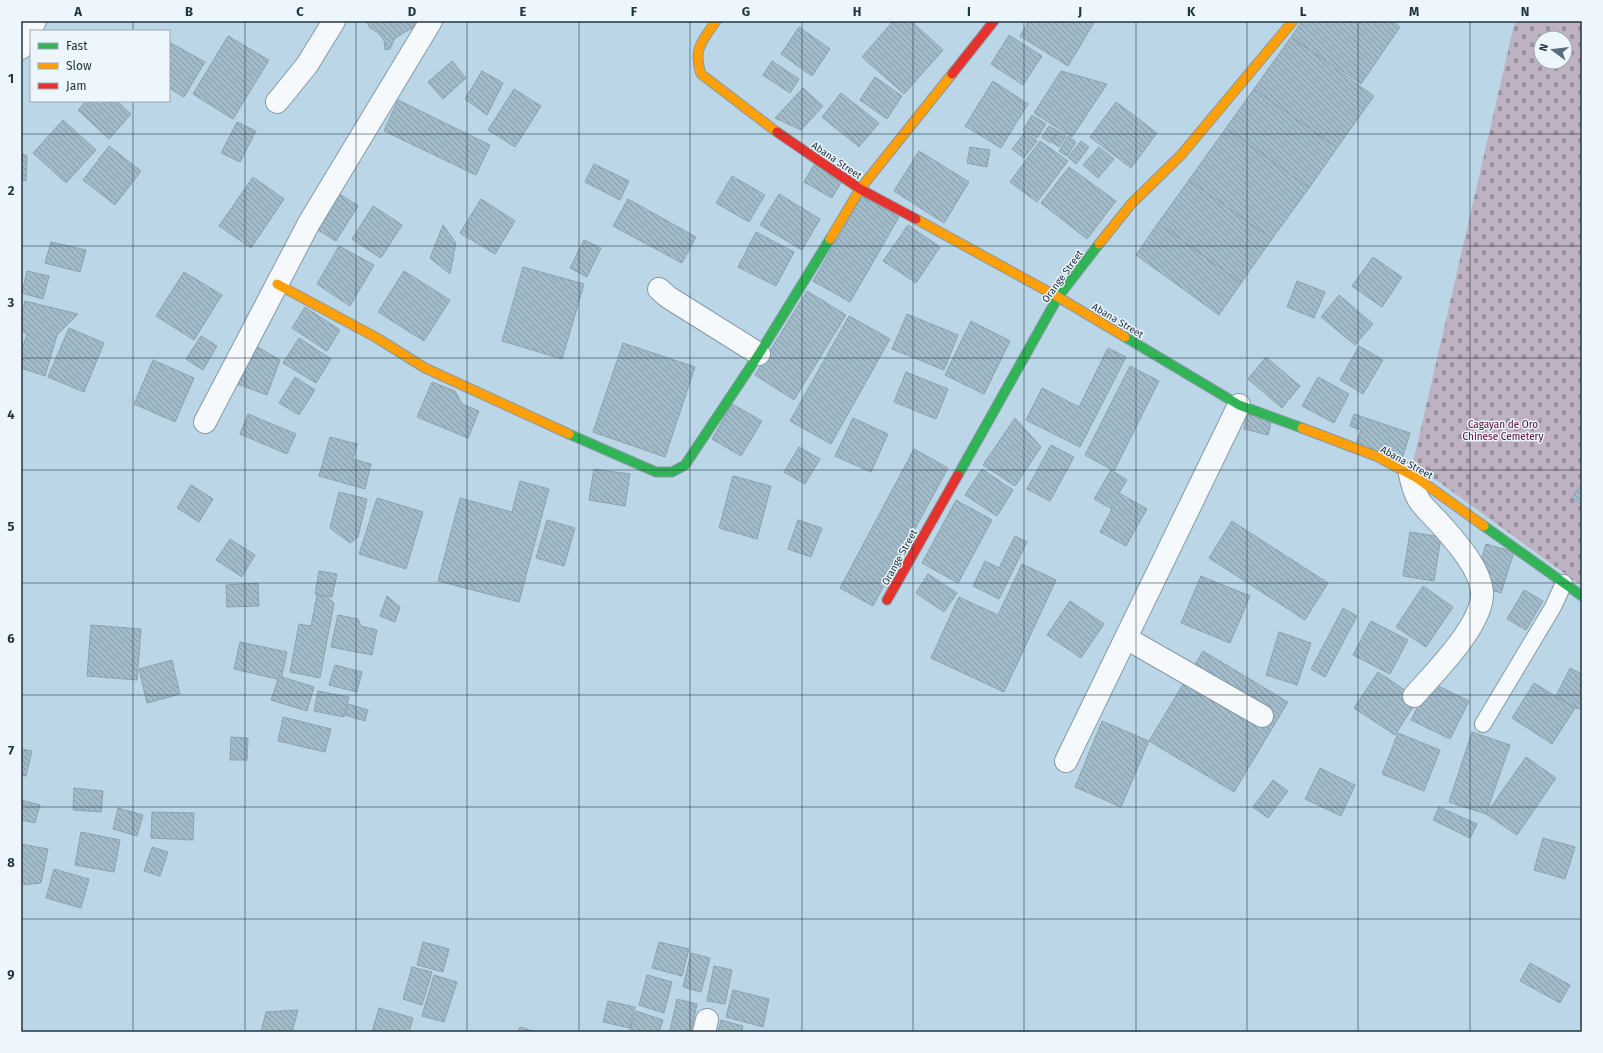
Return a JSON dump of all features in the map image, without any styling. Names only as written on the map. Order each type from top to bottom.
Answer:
[{"type":"street","points":[[30,30],[35,21]]},
{"type":"street","points":[[277,102],[307,65],[334,21]]},
{"type":"street","points":[[205,422],[309,223],[431,21]]},
{"type":"street","name":"Abana Street","points":[[716,21],[699,48],[697,60],[701,74],[791,142],[860,189],[1058,297],[1239,405],[1376,456],[1410,474],[1582,596]]},
{"type":"street","points":[[277,284],[377,338],[425,368],[658,474],[672,473],[684,465],[759,354],[860,189],[994,21]]},
{"type":"street","name":"Orange Street","points":[[887,600],[1058,297],[1131,204],[1181,155],[1293,21]]},
{"type":"street","points":[[21,48],[30,31]]},
{"type":"street","points":[[659,289],[668,298],[759,354]]},
{"type":"street","points":[[1066,761],[1239,405]]},
{"type":"street","points":[[1410,474],[1413,491],[1419,502],[1460,547],[1478,576],[1482,593],[1480,606],[1472,625],[1462,640],[1414,696]]},
{"type":"street","points":[[1126,638],[1262,716]]},
{"type":"lane","points":[[1483,724],[1553,607],[1564,583]]},
{"type":"green space","name":"Cagayan de Oro Chinese Cemetery","points":[[1515,21],[1582,21],[1582,586],[1413,463]]},
{"type":"building","points":[[366,21],[414,21],[414,27],[395,38],[390,49],[385,50],[384,40],[377,32],[370,28]]},
{"type":"building","points":[[893,21],[911,21],[943,50],[904,94],[862,57]]},
{"type":"building","points":[[1029,21],[1095,21],[1068,66],[1020,36]]},
{"type":"building","points":[[1302,21],[1392,21],[1400,27],[1361,84],[1291,37]]},
{"type":"building","points":[[799,27],[830,49],[812,76],[781,54]]},
{"type":"building","points":[[1009,35],[1042,56],[1023,85],[991,64]]},
{"type":"building","points":[[228,36],[269,60],[233,119],[193,94]]},
{"type":"building","points":[[1291,37],[1374,96],[1337,148],[1254,89]]},
{"type":"building","points":[[170,43],[205,62],[184,97],[170,89]]},
{"type":"building","points":[[452,61],[466,78],[443,99],[428,82]]},
{"type":"building","points":[[772,61],[799,79],[790,93],[763,75]]},
{"type":"building","points":[[482,71],[503,83],[487,115],[465,99]]},
{"type":"building","points":[[1061,71],[1107,84],[1072,137],[1034,113]]},
{"type":"building","points":[[875,77],[902,96],[887,119],[860,100]]},
{"type":"building","points":[[993,81],[1028,104],[1001,148],[965,126]]},
{"type":"building","points":[[803,88],[823,106],[801,130],[775,118]]},
{"type":"building","points":[[514,89],[541,106],[515,147],[488,130]]},
{"type":"building","points":[[1254,89],[1337,148],[1309,188],[1226,128]]},
{"type":"building","points":[[841,93],[879,123],[859,147],[822,117]]},
{"type":"building","points":[[398,100],[490,145],[476,175],[384,131]]},
{"type":"building","points":[[85,102],[118,102],[131,114],[109,139],[78,110]]},
{"type":"building","points":[[1116,102],[1157,133],[1131,168],[1090,137]]},
{"type":"building","points":[[1032,115],[1046,124],[1037,138],[1023,130]]},
{"type":"building","points":[[63,120],[96,150],[66,183],[33,153]]},
{"type":"building","points":[[237,122],[256,131],[240,162],[221,153]]},
{"type":"building","points":[[1049,126],[1058,131],[1050,143],[1042,137]]},
{"type":"building","points":[[1226,128],[1309,188],[1272,239],[1189,180]]},
{"type":"building","points":[[1059,131],[1066,136],[1059,147],[1052,142]]},
{"type":"building","points":[[1025,132],[1037,141],[1024,158],[1012,149]]},
{"type":"building","points":[[1068,136],[1076,142],[1067,156],[1059,151]]},
{"type":"building","points":[[1040,141],[1068,161],[1037,202],[1010,182]]},
{"type":"building","points":[[1081,141],[1089,147],[1076,164],[1068,157]]},
{"type":"building","points":[[109,146],[141,171],[115,205],[83,180]]},
{"type":"building","points":[[970,147],[990,150],[987,167],[967,163]]},
{"type":"building","points":[[1099,147],[1114,159],[1098,178],[1083,165]]},
{"type":"building","points":[[919,151],[969,182],[944,223],[894,191]]},
{"type":"building","points":[[21,153],[27,156],[26,181],[21,179]]},
{"type":"building","points":[[815,163],[843,179],[832,198],[804,182]]},
{"type":"building","points":[[594,164],[629,181],[620,200],[585,182]]},
{"type":"building","points":[[1069,167],[1116,201],[1087,239],[1041,203]]},
{"type":"building","points":[[732,176],[765,195],[749,222],[716,203]]},
{"type":"building","points":[[253,177],[284,199],[251,248],[219,226]]},
{"type":"building","points":[[1189,180],[1272,239],[1241,283],[1158,223]]},
{"type":"building","points":[[332,189],[358,206],[336,241],[310,225]]},
{"type":"building","points":[[779,194],[820,219],[802,250],[760,225]]},
{"type":"building","points":[[862,196],[899,217],[850,302],[813,281]]},
{"type":"building","points":[[481,199],[515,221],[495,254],[460,233]]},
{"type":"building","points":[[628,199],[696,237],[682,263],[613,226]]},
{"type":"building","points":[[373,206],[402,225],[381,258],[352,239]]},
{"type":"building","points":[[1158,223],[1241,283],[1219,315],[1136,255]]},
{"type":"building","points":[[443,225],[456,243],[450,274],[430,258]]},
{"type":"building","points":[[908,225],[940,247],[916,283],[883,261]]},
{"type":"building","points":[[756,232],[794,252],[776,286],[738,267]]},
{"type":"building","points":[[584,240],[601,248],[587,277],[570,268]]},
{"type":"building","points":[[51,242],[86,250],[80,272],[45,263]]},
{"type":"building","points":[[339,246],[374,265],[350,306],[317,284]]},
{"type":"building","points":[[1373,257],[1402,277],[1382,307],[1352,286]]},
{"type":"building","points":[[523,267],[584,284],[562,359],[502,341]]},
{"type":"building","points":[[27,271],[49,276],[43,299],[22,293]]},
{"type":"building","points":[[404,271],[450,300],[424,341],[378,312]]},
{"type":"building","points":[[184,272],[222,295],[194,340],[156,316]]},
{"type":"building","points":[[1297,281],[1325,292],[1314,318],[1287,307]]},
{"type":"building","points":[[807,291],[846,315],[794,400],[755,375]]},
{"type":"building","points":[[1339,295],[1373,324],[1355,345],[1321,317]]},
{"type":"building","points":[[25,301],[78,314],[57,335],[45,376],[21,368],[21,352],[27,334],[21,330],[21,316]]},
{"type":"building","points":[[305,307],[340,330],[327,351],[292,328]]},
{"type":"building","points":[[907,314],[958,335],[944,370],[892,349]]},
{"type":"building","points":[[849,316],[890,339],[831,444],[790,421]]},
{"type":"building","points":[[971,321],[1010,341],[984,394],[945,375]]},
{"type":"building","points":[[69,328],[104,343],[84,392],[48,377]]},
{"type":"building","points":[[201,336],[217,346],[203,370],[186,359]]},
{"type":"building","points":[[299,338],[331,359],[316,383],[283,363]]},
{"type":"building","points":[[623,343],[695,367],[665,457],[593,432]]},
{"type":"building","points":[[256,346],[280,360],[267,395],[235,383]]},
{"type":"building","points":[[1359,346],[1383,360],[1363,394],[1340,380]]},
{"type":"building","points":[[1108,348],[1126,357],[1080,447],[1026,420],[1042,388],[1079,407]]},
{"type":"building","points":[[1266,357],[1300,386],[1282,408],[1248,379]]},
{"type":"building","points":[[153,360],[194,378],[175,422],[134,404]]},
{"type":"building","points":[[1130,366],[1159,381],[1114,471],[1085,455]]},
{"type":"building","points":[[906,372],[948,389],[936,419],[894,402]]},
{"type":"building","points":[[295,377],[315,390],[299,415],[279,403]]},
{"type":"building","points":[[1318,377],[1349,394],[1334,423],[1302,406]]},
{"type":"building","points":[[432,382],[455,391],[462,404],[479,411],[468,438],[417,417]]},
{"type":"building","points":[[732,404],[762,421],[741,456],[712,439]]},
{"type":"building","points":[[1248,412],[1272,418],[1268,435],[1244,429]]},
{"type":"building","points":[[248,414],[296,434],[287,454],[240,434]]},
{"type":"building","points":[[1354,414],[1410,433],[1401,462],[1355,448],[1361,430],[1350,426]]},
{"type":"building","points":[[853,418],[888,434],[871,472],[835,456]]},
{"type":"building","points":[[1015,418],[1041,447],[1015,486],[983,465]]},
{"type":"building","points":[[330,437],[357,444],[353,459],[371,464],[365,489],[319,476]]},
{"type":"building","points":[[1051,445],[1074,457],[1050,501],[1027,489]]},
{"type":"building","points":[[799,447],[820,459],[805,484],[784,472]]},
{"type":"building","points":[[914,449],[948,468],[873,606],[840,588]]},
{"type":"building","points":[[594,469],[630,474],[625,506],[589,500]]},
{"type":"building","points":[[982,469],[1013,490],[997,516],[965,495]]},
{"type":"building","points":[[1111,470],[1127,480],[1119,493],[1147,509],[1126,546],[1100,532],[1112,509],[1094,499]]},
{"type":"building","points":[[733,476],[771,486],[757,539],[719,528]]},
{"type":"building","points":[[520,481],[549,489],[519,602],[438,581],[460,498],[512,512]]},
{"type":"building","points":[[1582,483],[1582,504],[1572,498]]},
{"type":"building","points":[[191,485],[213,499],[199,522],[177,508]]},
{"type":"building","points":[[339,492],[367,499],[358,537],[350,543],[330,528]]},
{"type":"building","points":[[377,498],[423,512],[406,569],[359,554]]},
{"type":"building","points":[[956,500],[992,520],[958,583],[922,563]]},
{"type":"building","points":[[547,520],[575,528],[564,566],[536,558]]},
{"type":"building","points":[[798,520],[822,528],[811,557],[788,549]]},
{"type":"building","points":[[1232,521],[1328,583],[1305,620],[1209,558]]},
{"type":"building","points":[[1410,532],[1441,537],[1434,581],[1403,576]]},
{"type":"building","points":[[1015,536],[1027,542],[999,599],[973,586],[985,561],[999,568]]},
{"type":"building","points":[[230,539],[255,555],[242,577],[216,560]]},
{"type":"building","points":[[1486,544],[1514,552],[1501,593],[1474,585]]},
{"type":"building","points":[[1022,564],[1056,580],[1004,692],[931,658],[959,597],[998,615]]},
{"type":"building","points":[[319,571],[337,574],[332,597],[315,594]]},
{"type":"building","points":[[928,574],[957,593],[944,612],[916,593]]},
{"type":"building","points":[[1201,576],[1250,596],[1230,643],[1181,623]]},
{"type":"building","points":[[258,583],[259,606],[227,607],[226,585]]},
{"type":"building","points":[[1423,586],[1453,607],[1426,647],[1396,627]]},
{"type":"building","points":[[1524,590],[1543,601],[1526,630],[1507,619]]},
{"type":"building","points":[[317,595],[326,596],[334,603],[320,678],[290,672],[299,624],[311,626]]},
{"type":"building","points":[[387,596],[400,607],[395,622],[380,616]]},
{"type":"building","points":[[1070,601],[1104,624],[1081,658],[1047,635]]},
{"type":"building","points":[[1343,608],[1357,616],[1325,677],[1311,669]]},
{"type":"building","points":[[338,615],[358,619],[361,626],[377,630],[372,655],[331,647]]},
{"type":"building","points":[[1371,621],[1408,640],[1390,674],[1353,655]]},
{"type":"building","points":[[91,625],[141,629],[137,680],[87,676]]},
{"type":"building","points":[[1279,632],[1311,643],[1297,685],[1266,675]]},
{"type":"building","points":[[240,642],[287,652],[281,680],[234,669]]},
{"type":"building","points":[[1203,651],[1288,702],[1234,792],[1149,741]]},
{"type":"building","points":[[172,660],[180,694],[147,703],[139,669]]},
{"type":"building","points":[[335,665],[362,672],[357,692],[329,685]]},
{"type":"building","points":[[1570,668],[1582,674],[1582,709],[1575,708],[1556,696]]},
{"type":"building","points":[[1378,672],[1418,699],[1395,735],[1354,708]]},
{"type":"building","points":[[279,676],[314,687],[307,711],[271,700]]},
{"type":"building","points":[[1430,682],[1469,701],[1450,739],[1411,720]]},
{"type":"building","points":[[1534,683],[1575,708],[1552,744],[1512,718]]},
{"type":"building","points":[[318,691],[349,697],[344,717],[314,711]]},
{"type":"building","points":[[348,704],[368,710],[365,721],[345,715]]},
{"type":"building","points":[[283,717],[331,729],[325,752],[278,741]]},
{"type":"building","points":[[1102,721],[1149,741],[1121,807],[1075,787]]},
{"type":"building","points":[[1472,732],[1510,745],[1486,814],[1449,802]]},
{"type":"building","points":[[1398,733],[1440,750],[1424,791],[1382,774]]},
{"type":"building","points":[[231,737],[248,738],[247,760],[230,760]]},
{"type":"building","points":[[21,749],[32,751],[26,776],[21,775]]},
{"type":"building","points":[[1526,757],[1556,778],[1517,835],[1486,814]]},
{"type":"building","points":[[1320,768],[1355,785],[1341,816],[1305,799]]},
{"type":"building","points":[[1273,780],[1288,791],[1268,818],[1253,807]]},
{"type":"building","points":[[74,788],[103,791],[101,812],[73,810]]},
{"type":"building","points":[[21,800],[40,805],[35,823],[21,820]]},
{"type":"building","points":[[1439,807],[1477,824],[1470,838],[1433,820]]},
{"type":"building","points":[[118,808],[143,815],[137,836],[113,829]]},
{"type":"building","points":[[152,812],[194,813],[193,840],[151,838]]},
{"type":"building","points":[[81,832],[120,840],[114,872],[75,865]]},
{"type":"building","points":[[1543,838],[1575,847],[1565,879],[1534,870]]},
{"type":"building","points":[[21,844],[48,849],[41,883],[21,885]]},
{"type":"building","points":[[152,847],[168,852],[160,876],[144,871]]},
{"type":"building","points":[[54,869],[89,879],[81,908],[46,898]]},
{"type":"building","points":[[423,942],[449,949],[443,972],[417,965]]},
{"type":"building","points":[[659,942],[689,949],[682,976],[652,968]]},
{"type":"building","points":[[691,953],[710,958],[701,992],[683,987]]},
{"type":"building","points":[[1530,963],[1570,985],[1560,1003],[1520,981]]},
{"type":"building","points":[[714,966],[732,970],[725,1004],[707,1001]]},
{"type":"building","points":[[412,967],[432,972],[422,1005],[403,999]]},
{"type":"building","points":[[434,975],[457,982],[444,1022],[422,1016]]},
{"type":"building","points":[[647,975],[672,982],[664,1013],[639,1005]]},
{"type":"building","points":[[733,990],[769,999],[763,1027],[726,1017]]},
{"type":"building","points":[[677,999],[697,1004],[691,1032],[670,1030]]},
{"type":"building","points":[[608,1001],[635,1007],[630,1028],[603,1022]]},
{"type":"building","points":[[379,1008],[413,1018],[409,1032],[372,1032]]},
{"type":"building","points":[[298,1010],[292,1032],[261,1032],[266,1012]]},
{"type":"building","points":[[636,1011],[663,1020],[659,1032],[629,1032]]},
{"type":"building","points":[[721,1020],[743,1026],[742,1032],[718,1032]]},
{"type":"building","points":[[520,1027],[536,1032],[518,1032]]},
{"type":"traffic: fast","points":[[569,434],[656,472],[672,472],[685,465],[759,354],[830,239]]},
{"type":"traffic: fast","points":[[958,475],[1058,297],[1099,244]]},
{"type":"traffic: fast","points":[[1125,337],[1239,405],[1302,428]]},
{"type":"traffic: fast","points":[[1484,526],[1582,596]]},
{"type":"traffic: slow","points":[[716,21],[700,46],[698,58],[701,74],[777,132]]},
{"type":"traffic: slow","points":[[1099,244],[1131,204],[1181,155],[1293,21]]},
{"type":"traffic: slow","points":[[830,239],[860,189],[952,74]]},
{"type":"traffic: slow","points":[[916,219],[1058,297],[1125,337]]},
{"type":"traffic: slow","points":[[277,284],[377,338],[425,368],[569,434]]},
{"type":"traffic: slow","points":[[1302,428],[1376,456],[1417,478],[1484,526]]},
{"type":"traffic: jam","points":[[952,74],[994,21]]},
{"type":"traffic: jam","points":[[777,132],[860,189],[916,219]]},
{"type":"traffic: jam","points":[[887,600],[958,475]]}]
